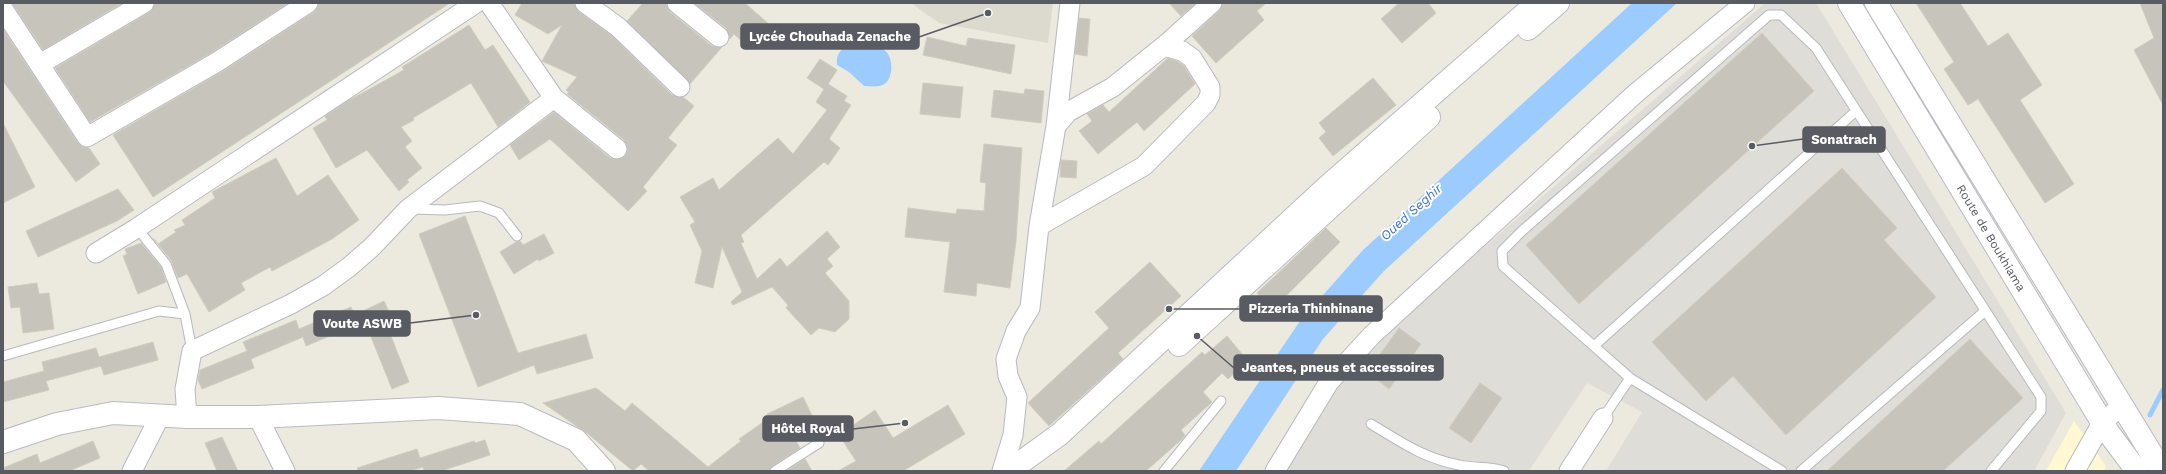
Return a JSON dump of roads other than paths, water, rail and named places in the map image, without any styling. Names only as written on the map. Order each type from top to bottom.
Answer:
[{"type":"street","points":[[40,64],[144,3]]},
{"type":"street","points":[[3,9],[87,138],[217,62],[308,3]]},
{"type":"street","points":[[96,253],[137,228],[476,3]]},
{"type":"street","points":[[489,3],[554,98],[617,149]]},
{"type":"street","points":[[585,3],[618,27],[680,87]]},
{"type":"street","points":[[677,3],[719,36]]},
{"type":"street","points":[[1002,471],[1013,435],[1016,397],[1008,376],[1006,360],[1016,331],[1030,308],[1039,226],[1056,126],[1070,3]]},
{"type":"street","points":[[1056,126],[1068,112],[1113,87],[1164,46],[1212,3]]},
{"type":"street","points":[[1009,471],[1060,434],[1329,185],[1537,3]]},
{"type":"street","points":[[1033,471],[1091,426],[1289,251],[1558,3]]},
{"type":"street","points":[[1275,471],[1329,382],[1371,336],[1636,93],[1744,3]]},
{"type":"street","name":"Route de Boukhiama","points":[[1849,3],[2105,427],[2137,471]]},
{"type":"street","name":"Route de Boukhiama","points":[[1876,3],[2156,462]]},
{"type":"street","points":[[1039,226],[1144,166],[1206,103],[1210,94],[1210,87],[1196,63],[1182,52],[1164,46]]},
{"type":"street","points":[[187,417],[185,389],[192,351],[291,304],[323,286],[349,268],[372,247],[408,209],[554,98]]},
{"type":"street","points":[[3,442],[57,424],[112,413],[187,417],[258,417],[438,408],[520,414],[576,440],[604,471]]},
{"type":"street","points":[[2075,471],[2105,427],[2125,412]]},
{"type":"street","points":[[132,471],[160,416]]},
{"type":"street","points":[[258,417],[285,471]]},
{"type":"street","points":[[1569,471],[1603,418]]},
{"type":"lane","points":[[1782,471],[1630,378],[1503,266],[1502,251],[1523,230],[1769,15],[1781,15],[1816,48],[2041,397],[2041,411],[1991,471]]},
{"type":"lane","points":[[1594,346],[1856,111]]},
{"type":"lane","points":[[408,209],[445,210],[480,206],[499,213],[517,236]]},
{"type":"lane","points":[[137,228],[166,264],[185,314],[192,351]]},
{"type":"lane","points":[[1801,471],[1985,310]]},
{"type":"lane","points":[[3,356],[159,311],[185,314]]},
{"type":"lane","points":[[1603,418],[1630,378]]},
{"type":"lane","points":[[1164,471],[1221,401]]},
{"type":"lane","points":[[1371,424],[1420,454],[1460,466],[1490,466],[1504,471]]},
{"type":"lane","points":[[775,471],[819,443]]},
{"type":"water","name":"Oued Seghir","points":[[1632,3],[1677,3],[1384,271],[1323,339],[1236,471],[1199,471],[1300,321],[1363,250]]},
{"type":"water","points":[[850,46],[879,47],[886,51],[891,61],[891,74],[885,84],[880,86],[864,86],[849,72],[837,65],[839,52]]},
{"type":"waterway","points":[[2150,415],[2163,390]]},
{"type":"place","name":"Lycée Chouhada Zenache","points":[[988,13]]},
{"type":"place","name":"Sonatrach","points":[[1752,146]]},
{"type":"place","name":"Pizzeria Thinhinane","points":[[1169,309]]},
{"type":"place","name":"Voute ASWB","points":[[476,315]]},
{"type":"place","name":"Jeantes, pneus et accessoires","points":[[1197,336]]},
{"type":"place","name":"Hôtel Royal","points":[[905,423]]}]
